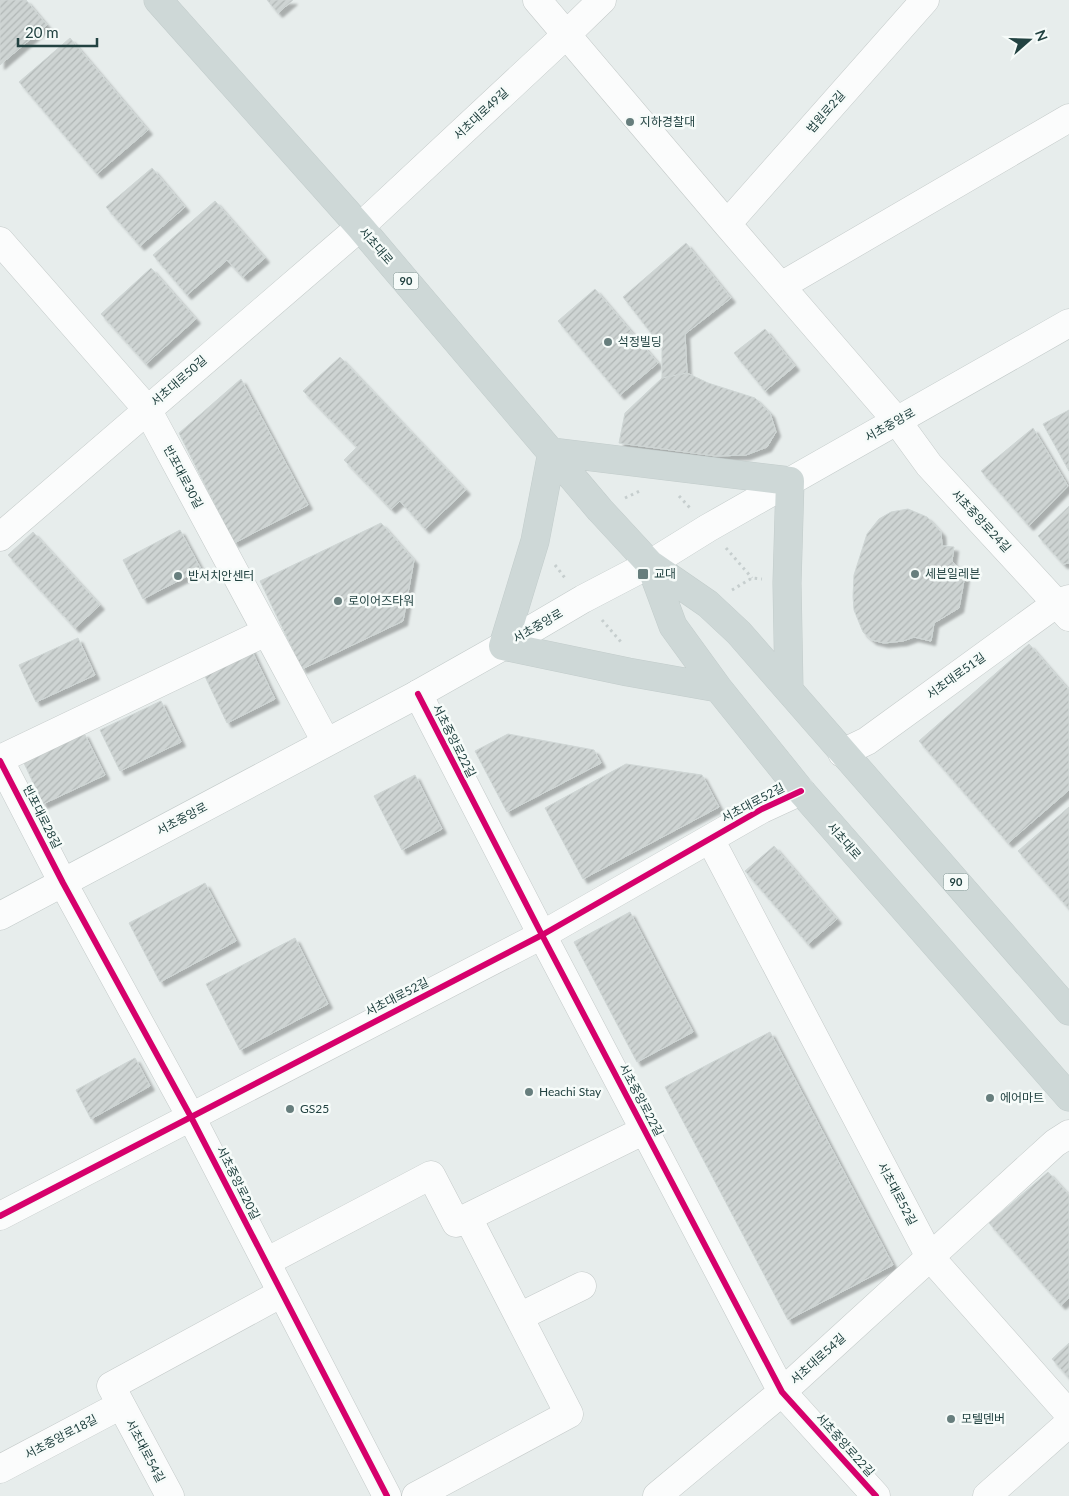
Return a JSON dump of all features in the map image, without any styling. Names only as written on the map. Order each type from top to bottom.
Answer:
[{"type":"main road","name":"서초대로","points":[[158,0],[360,227],[600,510],[650,564],[708,604],[739,633],[1069,1011]]},
{"type":"main road","points":[[718,688],[628,672],[503,646],[535,540],[552,452],[790,481],[787,583],[788,689]]},
{"type":"main road","name":"서초대로","points":[[650,564],[673,626],[718,688],[801,791],[1069,1097]]},
{"type":"street","points":[[537,0],[897,421]]},
{"type":"street","name":"서초대로49길","points":[[360,227],[602,0]]},
{"type":"street","name":"법원로2길","points":[[727,224],[925,0]]},
{"type":"street","points":[[781,286],[1069,118]]},
{"type":"street","name":"서초대로50길","points":[[0,537],[360,227]]},
{"type":"street","name":"반포대로30길","points":[[0,241],[147,409],[326,742]]},
{"type":"street","name":"서초중앙로","points":[[0,916],[418,694],[583,599],[650,564],[708,528],[1069,323]]},
{"type":"street","name":"서초중앙로24길","points":[[897,421],[930,465],[1065,606]]},
{"type":"street","name":"서초대로51길","points":[[842,753],[867,741],[1065,606]]},
{"type":"street","points":[[0,760],[266,632]]},
{"type":"street","name":"서초중앙로22길","points":[[418,694],[782,1392],[876,1496]]},
{"type":"street","name":"반포대로28길","points":[[0,760],[63,883]]},
{"type":"street","name":"서초대로52길","points":[[0,1216],[542,935],[762,809],[801,791]]},
{"type":"street","name":"서초대로52길","points":[[710,839],[930,1257]]},
{"type":"street","name":"서초중앙로20길","points":[[63,883],[191,1117],[387,1496]]},
{"type":"street","points":[[266,1262],[431,1175],[456,1223],[644,1130]]},
{"type":"street","name":"서초대로54길","points":[[657,1496],[782,1392],[1055,1143],[1069,1134]]},
{"type":"street","points":[[416,1496],[569,1414],[468,1218]]},
{"type":"street","points":[[930,1257],[1069,1414]]},
{"type":"street","points":[[519,1318],[582,1286]]},
{"type":"street","points":[[121,1405],[111,1386],[282,1293]]},
{"type":"street","name":"서초대로54길","points":[[121,1405],[170,1496]]},
{"type":"street","name":"서초중앙로18길","points":[[0,1469],[121,1405]]},
{"type":"street","points":[[987,1496],[1069,1423]]},
{"type":"building","points":[[0,0],[26,0],[47,25],[0,65]]},
{"type":"building","points":[[267,0],[293,0],[278,13]]},
{"type":"building","points":[[70,38],[148,130],[97,174],[19,82]]},
{"type":"building","points":[[152,168],[185,207],[140,246],[106,207]]},
{"type":"building","points":[[215,201],[265,258],[243,277],[227,260],[187,295],[153,255]]},
{"type":"building","points":[[686,243],[731,298],[685,334],[687,373],[662,378],[662,347],[623,297]]},
{"type":"building","points":[[151,268],[196,319],[146,364],[101,314]]},
{"type":"building","name":"석정빌딩","points":[[595,289],[658,363],[620,395],[558,321]]},
{"type":"building","points":[[765,329],[795,366],[765,391],[734,353]]},
{"type":"building","points":[[340,357],[466,490],[425,529],[400,501],[391,509],[344,460],[357,447],[303,391]]},
{"type":"building","points":[[687,373],[708,383],[755,398],[770,413],[776,432],[767,447],[746,455],[716,456],[619,443],[625,413],[662,378]]},
{"type":"building","points":[[241,379],[308,505],[234,543],[179,433]]},
{"type":"building","points":[[1069,410],[1069,471],[1043,424]]},
{"type":"building","points":[[1033,428],[1068,486],[1029,526],[981,471]]},
{"type":"building","points":[[1069,506],[1069,563],[1063,564],[1038,536]]},
{"type":"building","points":[[908,509],[927,517],[941,532],[942,546],[954,547],[952,561],[965,575],[959,608],[934,623],[931,641],[914,637],[903,641],[884,643],[872,640],[863,632],[854,610],[854,575],[867,534],[879,519],[891,512]]},
{"type":"building","name":"로이어즈타워","points":[[381,523],[414,560],[403,621],[302,669],[260,581]]},
{"type":"building","points":[[180,530],[201,569],[143,599],[123,560]]},
{"type":"building","points":[[33,532],[100,605],[75,628],[8,555]]},
{"type":"building","points":[[78,638],[95,675],[36,702],[19,665]]},
{"type":"building","points":[[1029,644],[1069,690],[1069,790],[1008,843],[919,741]]},
{"type":"building","points":[[250,647],[275,699],[227,723],[202,670]]},
{"type":"building","points":[[161,701],[181,742],[120,771],[100,730]]},
{"type":"building","points":[[84,733],[105,775],[43,804],[24,763]]},
{"type":"building","points":[[508,734],[594,750],[601,763],[507,812],[475,751]]},
{"type":"building","points":[[626,764],[702,775],[719,807],[583,879],[545,808]]},
{"type":"building","points":[[415,775],[442,829],[402,850],[374,796]]},
{"type":"building","points":[[1069,807],[1069,909],[1018,851]]},
{"type":"building","points":[[774,846],[837,919],[808,944],[745,871]]},
{"type":"building","points":[[205,883],[236,941],[160,982],[129,923]]},
{"type":"building","points":[[630,912],[693,1032],[637,1062],[574,942]]},
{"type":"building","points":[[295,938],[328,1004],[240,1050],[206,984]]},
{"type":"building","points":[[770,1032],[893,1265],[788,1320],[665,1087]]},
{"type":"building","points":[[135,1058],[150,1086],[91,1119],[76,1090]]},
{"type":"building","points":[[1048,1172],[1069,1195],[1069,1298],[1061,1305],[989,1223]]},
{"type":"building","points":[[1069,1343],[1069,1378],[1052,1359]]},
{"type":"cycle path","points":[[418,694],[782,1392],[876,1496]]},
{"type":"cycle path","points":[[0,761],[63,883],[191,1117],[387,1496]]},
{"type":"cycle path","points":[[0,1216],[542,935],[762,809],[801,791]]},
{"type":"place","name":"지하경찰대","points":[[630,122]]},
{"type":"place","name":"석정빌딩","points":[[608,342]]},
{"type":"place","name":"교대","points":[[643,574]]},
{"type":"place","name":"세븐일레븐","points":[[915,574]]},
{"type":"place","name":"반서치안센터","points":[[178,576]]},
{"type":"place","name":"로이어즈타워","points":[[338,601]]},
{"type":"place","name":"Heachi Stay","points":[[529,1092]]},
{"type":"place","name":"에어마트","points":[[990,1098]]},
{"type":"place","name":"GS25","points":[[290,1109]]},
{"type":"place","name":"모텔덴버","points":[[951,1419]]}]
